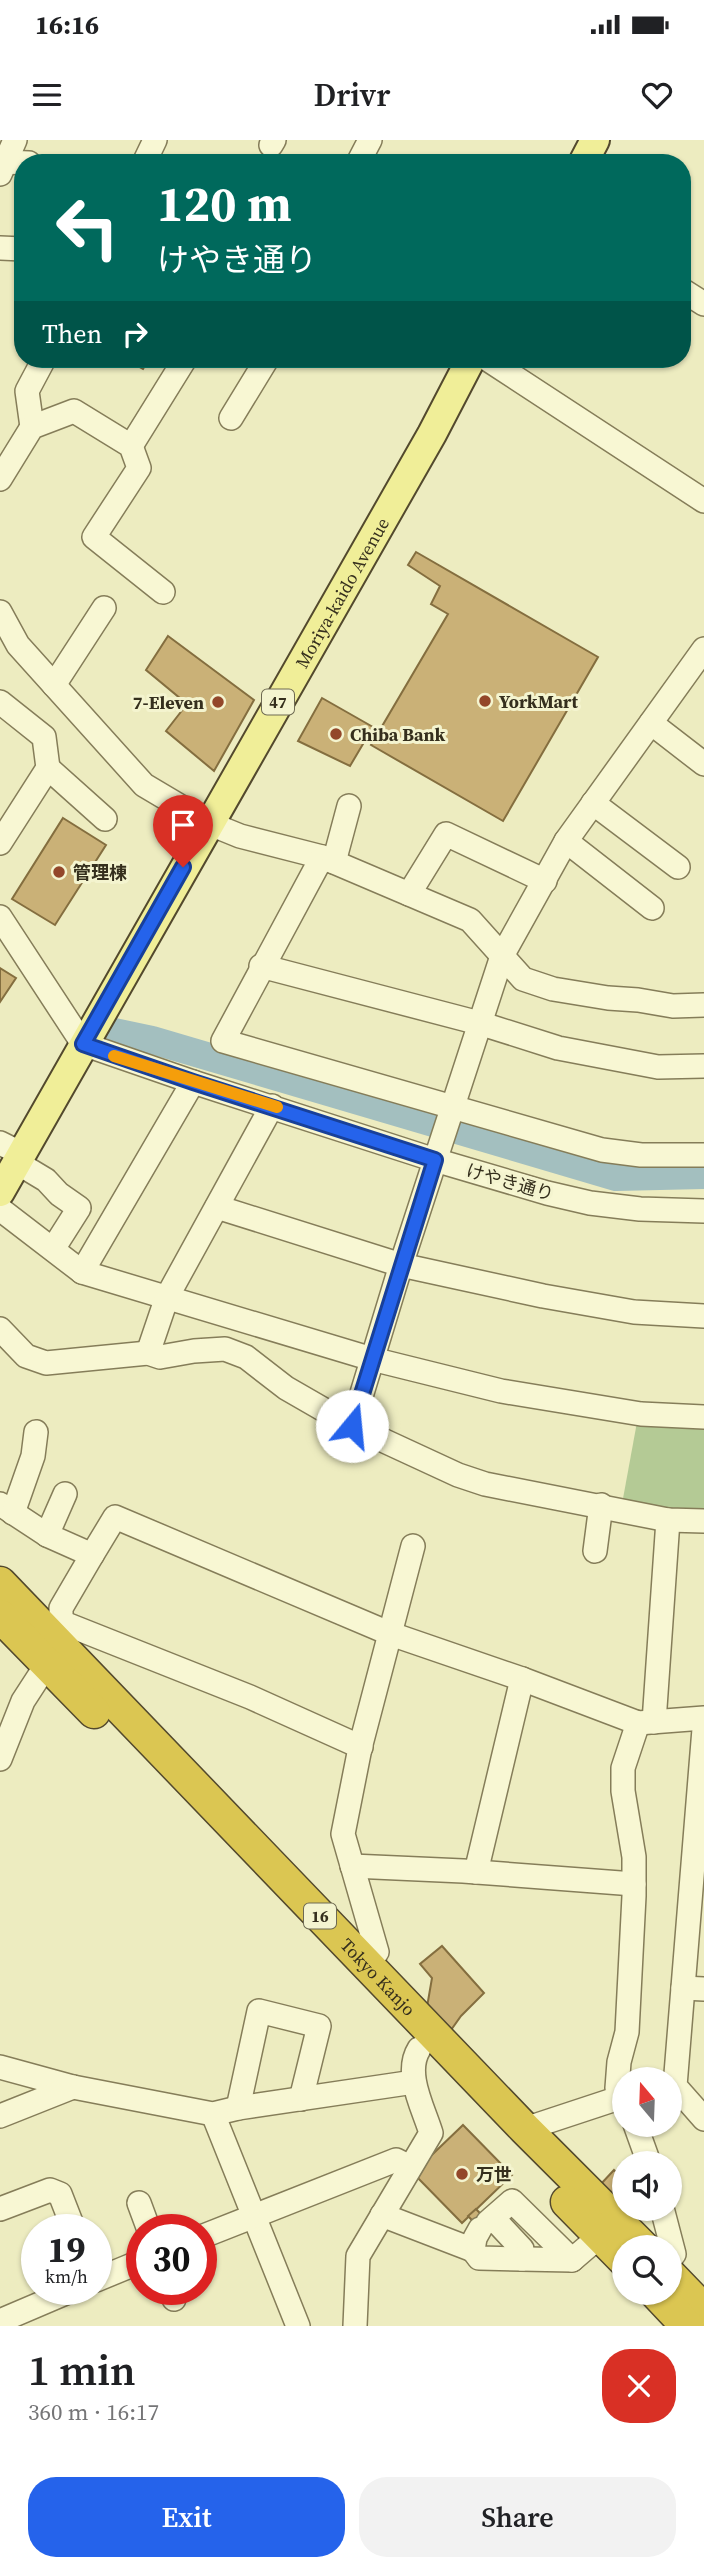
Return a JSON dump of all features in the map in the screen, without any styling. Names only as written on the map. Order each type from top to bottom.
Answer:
[{"type":"highway","name":"Tokyo Kanjo","points":[[0,1583],[419,2049],[612,2248]]},
{"type":"highway","name":"Tokyo Kanjo","points":[[0,1616],[52,1640],[631,2235]]},
{"type":"highway","points":[[682,2287],[704,2309]]},
{"type":"highway","points":[[667,2305],[687,2326]]},
{"type":"main road","name":"Moriya-kaido Avenue","points":[[0,1192],[12,1153],[83,1044],[432,434],[466,368]]},
{"type":"street","points":[[3,168],[15,140]]},
{"type":"street","points":[[32,427],[27,391],[39,368]]},
{"type":"street","points":[[131,446],[179,368]]},
{"type":"street","points":[[231,418],[262,368]]},
{"type":"street","points":[[501,368],[704,501]]},
{"type":"street","points":[[0,479],[32,427],[74,411],[131,446],[139,468],[94,537],[163,592]]},
{"type":"street","points":[[54,685],[104,608]]},
{"type":"street","points":[[0,612],[18,645],[144,785],[208,823],[240,836],[328,859],[470,920],[523,979],[553,989],[673,1006],[704,1005]]},
{"type":"street","points":[[352,1426],[401,1265],[502,956],[566,841],[704,649]]},
{"type":"street","points":[[0,702],[44,737],[48,768],[0,843]]},
{"type":"street","points":[[651,723],[704,765]]},
{"type":"street","points":[[48,768],[105,819]]},
{"type":"street","points":[[593,803],[678,867]]},
{"type":"street","points":[[349,806],[328,859],[261,966],[223,1041],[601,1150],[641,1155],[704,1155]]},
{"type":"street","points":[[409,894],[446,834],[545,881]]},
{"type":"street","points":[[566,841],[652,908]]},
{"type":"street","points":[[0,917],[83,1044]]},
{"type":"street","points":[[261,966],[479,1023],[558,1048],[658,1067],[704,1066]]},
{"type":"street","name":"けやき通り","points":[[83,1044],[435,1160],[547,1193],[590,1203],[640,1209],[704,1211]]},
{"type":"street","points":[[82,1272],[193,1082]]},
{"type":"street","points":[[148,1353],[167,1297],[272,1106]]},
{"type":"street","points":[[12,1153],[79,1208],[53,1249]]},
{"type":"street","points":[[217,1208],[401,1265],[543,1296],[634,1312],[704,1317]]},
{"type":"street","points":[[0,1209],[82,1272],[372,1359],[501,1391],[641,1414],[704,1417]]},
{"type":"street","points":[[0,1329],[26,1356],[55,1367],[148,1353],[160,1357],[225,1349],[246,1357],[286,1388],[352,1426],[458,1475],[485,1484],[557,1500],[601,1505],[668,1520],[704,1521]]},
{"type":"street","points":[[36,1432],[33,1456],[7,1509],[47,1535],[92,1555]]},
{"type":"street","points":[[47,1535],[65,1494]]},
{"type":"street","points":[[595,1550],[601,1505]]},
{"type":"street","points":[[0,1759],[23,1701],[52,1640],[61,1608],[115,1517],[391,1634],[646,1723],[704,1718]]},
{"type":"street","points":[[619,2067],[627,2032],[634,1884],[634,1857],[623,1791],[623,1768],[646,1723],[668,1520]]},
{"type":"street","points":[[366,1965],[377,1952],[343,1834],[361,1747],[413,1546]]},
{"type":"street","points":[[52,1640],[250,1697],[361,1747]]},
{"type":"street","points":[[476,1871],[522,1679]]},
{"type":"street","points":[[676,2067],[693,1988],[704,1729]]},
{"type":"street","points":[[352,1866],[476,1871],[634,1884]]},
{"type":"street","points":[[238,2108],[259,2011],[319,2026],[301,2099]]},
{"type":"street","points":[[355,2326],[359,2256],[430,2133],[414,2082],[414,2057],[419,2049]]},
{"type":"street","points":[[0,2067],[73,2087],[213,2114],[414,2082]]},
{"type":"street","points":[[0,2116],[73,2087]]},
{"type":"street","points":[[682,2096],[704,2119]]},
{"type":"street","points":[[525,2129],[612,2103]]},
{"type":"street","points":[[213,2114],[298,2326]]},
{"type":"street","points":[[217,2230],[396,2161],[410,2167]]},
{"type":"street","points":[[0,2209],[50,2190],[60,2194],[68,2214]]},
{"type":"street","points":[[572,2260],[512,2201],[484,2230],[479,2258],[572,2260],[600,2236]]},
{"type":"street","points":[[139,2203],[143,2214]]},
{"type":"street","points":[[382,2215],[484,2230],[522,2249],[522,2259]]},
{"type":"street","points":[[0,2321],[38,2305]]},
{"type":"green space","points":[[637,1422],[704,1426],[704,1515],[622,1504]]},
{"type":"building","name":"YorkMart","points":[[416,552],[598,657],[503,821],[371,745],[448,614],[431,604],[440,586],[408,565]]},
{"type":"building","name":"7-Eleven","points":[[168,636],[254,700],[214,771],[166,731],[187,704],[146,670]]},
{"type":"building","name":"Chiba Bank","points":[[322,698],[373,727],[350,766],[298,741]]},
{"type":"building","name":"管理棟","points":[[63,818],[106,845],[55,925],[12,899]]},
{"type":"building","points":[[0,968],[16,978],[0,1002]]},
{"type":"building","points":[[442,1946],[484,1993],[451,2030],[427,2007],[432,1978],[420,1964]]},
{"type":"building","name":"万世","points":[[463,2125],[512,2175],[462,2223],[413,2173]]},
{"type":"building","points":[[612,2172],[612,2196],[600,2185]]},
{"type":"building","points":[[476,2209],[493,2227],[485,2234],[468,2216]]},
{"type":"waterway","points":[[114,1032],[152,1040],[616,1177],[704,1175]]},
{"type":"slow traffic","points":[[114,1056],[277,1107]]},
{"type":"place","name":"YorkMart","points":[[485,701]]},
{"type":"place","name":"7-Eleven","points":[[218,702]]},
{"type":"place","name":"Chiba Bank","points":[[336,734]]},
{"type":"place","name":"管理棟","points":[[59,872]]},
{"type":"place","name":"万世","points":[[462,2174]]},
{"type":"route","points":[[183,867],[83,1044],[435,1160],[352,1426]]}]
